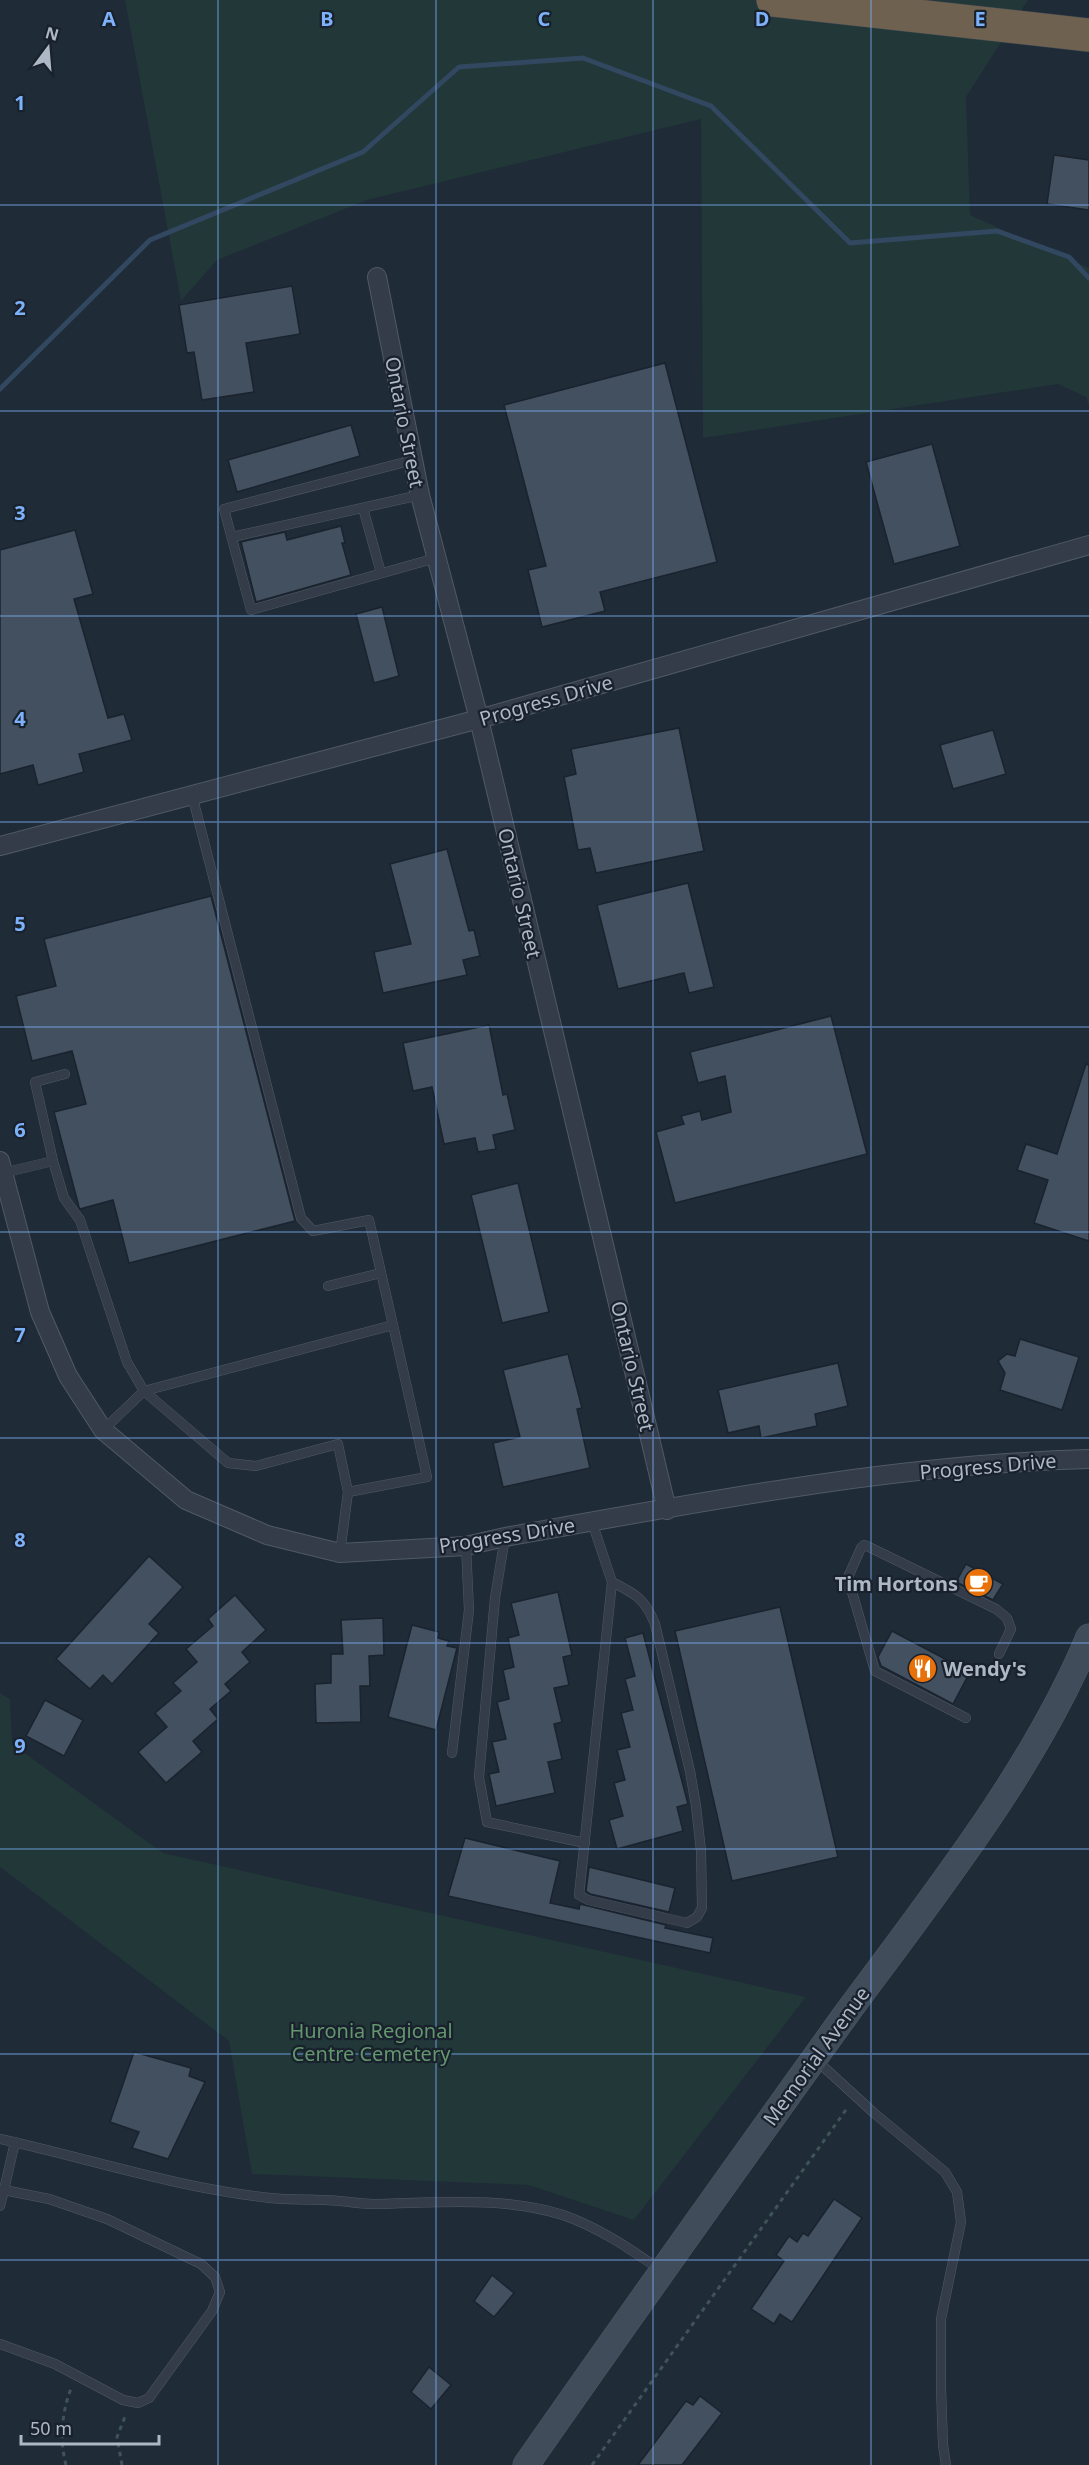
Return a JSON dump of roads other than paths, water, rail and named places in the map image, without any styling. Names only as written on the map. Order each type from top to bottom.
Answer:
[{"type":"highway","points":[[773,0],[1089,33]]},
{"type":"main road","name":"Memorial Avenue","points":[[526,2465],[996,1804],[1050,1720],[1089,1637]]},
{"type":"street","name":"Ontario Street","points":[[377,277],[420,495],[479,719],[667,1510]]},
{"type":"street","name":"Progress Drive","points":[[0,846],[479,719],[1089,545]]},
{"type":"street","name":"Progress Drive","points":[[2,1167],[40,1312],[68,1376],[103,1430],[186,1500],[267,1535],[340,1553],[466,1546],[505,1537],[840,1480],[989,1463],[1089,1459]]},
{"type":"lane","points":[[413,460],[224,509],[251,610],[436,558]]},
{"type":"lane","points":[[231,537],[420,495]]},
{"type":"lane","points":[[363,508],[381,573]]},
{"type":"lane","points":[[192,795],[301,1218],[313,1231],[369,1220],[427,1477],[348,1492]]},
{"type":"lane","points":[[65,1074],[35,1082],[52,1161],[63,1198],[80,1220],[127,1362],[144,1391],[228,1463],[256,1466],[338,1444],[348,1492],[340,1553]]},
{"type":"lane","points":[[2,1167],[52,1161]]},
{"type":"lane","points":[[328,1286],[381,1273]]},
{"type":"lane","points":[[103,1430],[144,1391],[393,1325]]},
{"type":"lane","points":[[592,1522],[612,1582],[579,1895],[588,1900],[687,1923],[697,1917],[702,1908],[696,1806],[690,1771],[655,1624],[648,1608],[636,1594],[612,1582]]},
{"type":"lane","points":[[505,1537],[495,1598],[479,1777],[488,1822],[585,1843]]},
{"type":"lane","points":[[966,1718],[875,1671],[847,1586],[861,1548],[864,1545],[869,1547],[996,1609],[1007,1618],[1011,1629],[999,1653]]},
{"type":"lane","points":[[452,1753],[469,1610],[466,1546]]},
{"type":"lane","points":[[814,2059],[945,2172],[957,2192],[961,2222],[942,2319],[940,2388],[946,2465]]},
{"type":"lane","points":[[0,2139],[93,2163],[229,2192],[273,2198],[372,2204],[442,2201],[520,2206],[562,2215],[592,2227],[622,2242],[662,2271]]},
{"type":"lane","points":[[0,2206],[15,2142]]},
{"type":"lane","points":[[0,2344],[38,2357],[123,2400],[138,2403],[149,2398],[212,2311],[220,2292],[215,2277],[190,2259],[107,2219],[49,2199],[2,2190]]},
{"type":"waterway","points":[[0,389],[150,240],[363,152],[459,67],[583,58],[711,106],[850,243],[997,231],[1069,257],[1089,278]]},
{"type":"place","name":"Tim Hortons","points":[[979,1583]]},
{"type":"place","name":"Wendy's","points":[[922,1668]]},
{"type":"park label","name":"Huronia Regional Centre Cemetery","points":[[371,2042]]}]
